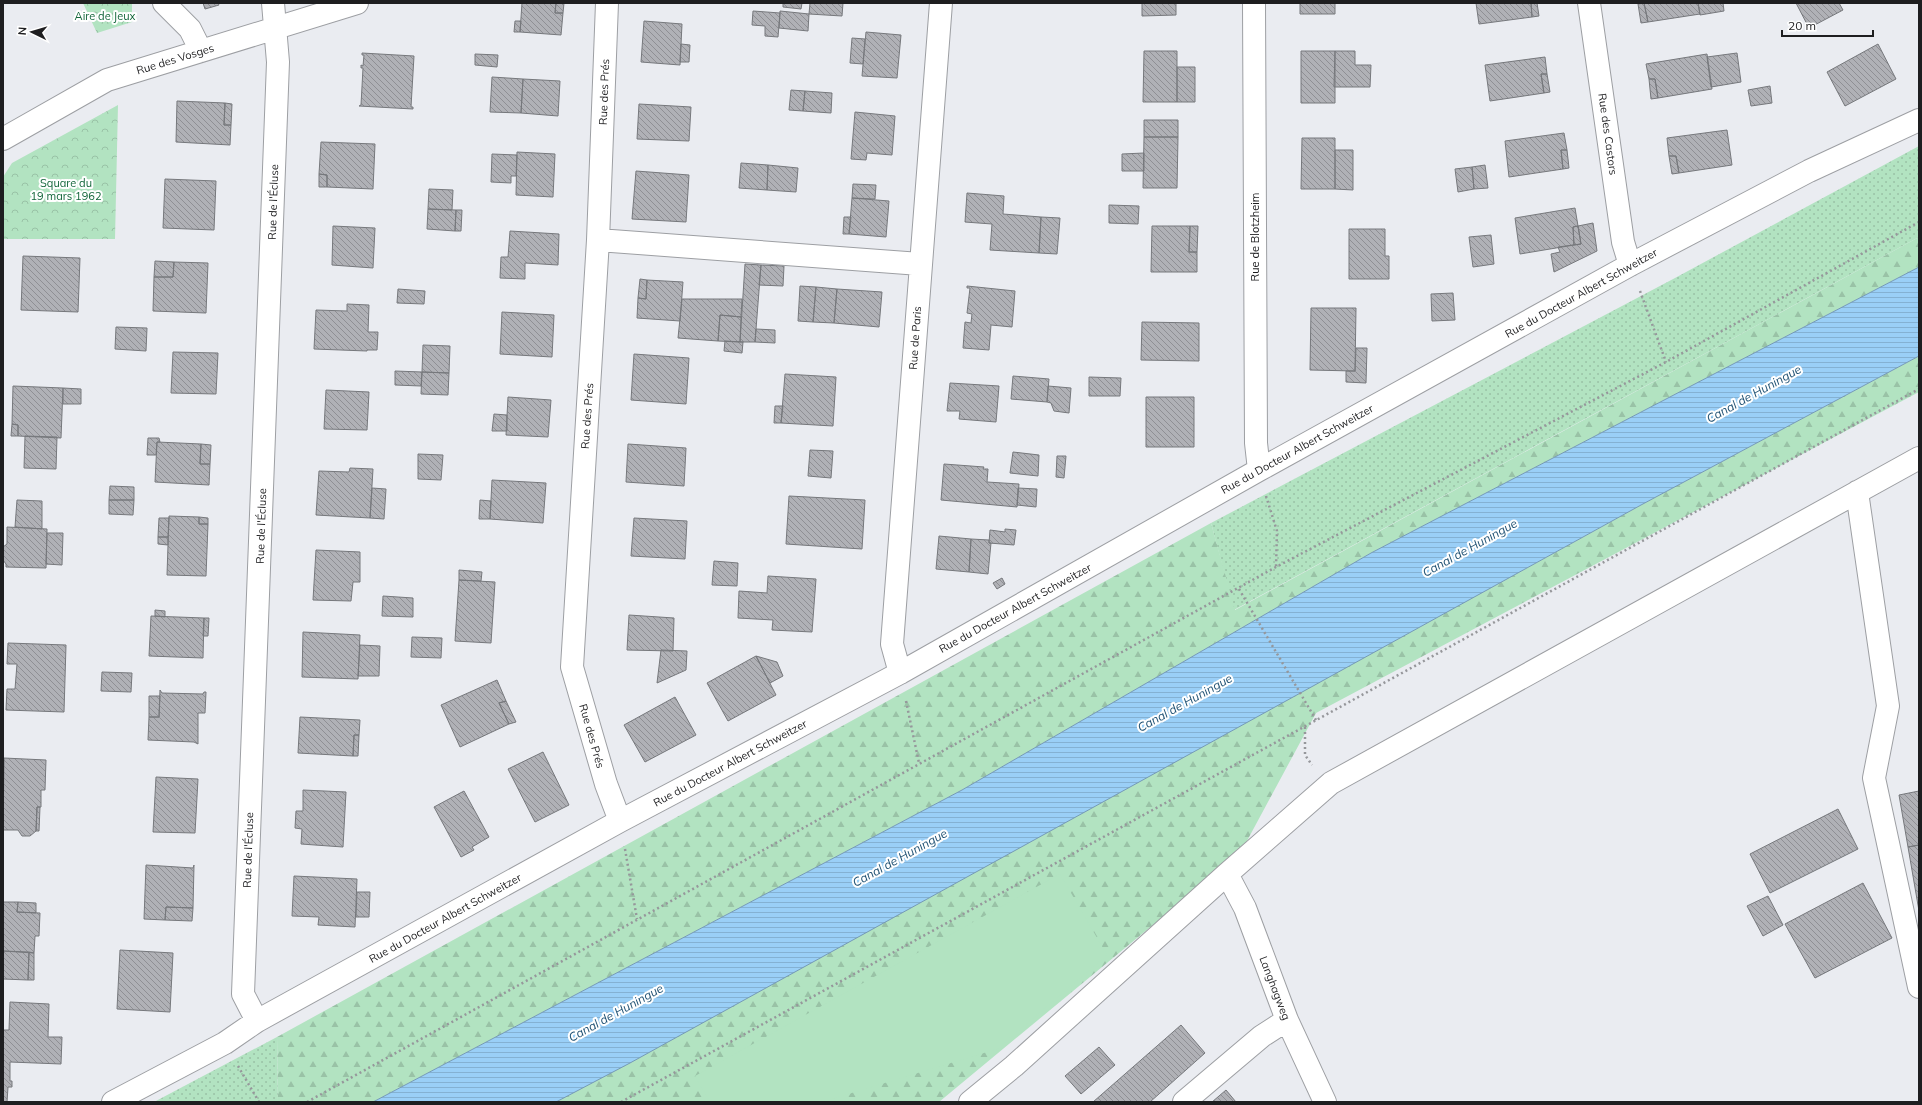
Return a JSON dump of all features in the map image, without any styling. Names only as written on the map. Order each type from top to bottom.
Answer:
[{"type":"street","points":[[164,3],[190,29],[201,51]]},
{"type":"street","name":"Rue de l'Écluse","points":[[257,1021],[243,994],[278,75],[276,27],[273,3]]},
{"type":"street","name":"Rue des Vosges","points":[[3,139],[107,80],[357,3]]},
{"type":"street","name":"Rue des Prés","points":[[607,3],[598,240],[572,667],[606,784],[620,821]]},
{"type":"street","name":"Rue de Paris","points":[[900,673],[892,644],[941,3]]},
{"type":"street","name":"Rue de Blotzheim","points":[[1254,3],[1256,444],[1259,470]]},
{"type":"street","name":"Rue des Castors","points":[[1589,3],[1623,242],[1630,265]]},
{"type":"street","name":"Rue du Docteur Albert Schweitzer","points":[[113,1102],[224,1044],[257,1021],[620,821],[900,673],[1259,470],[1630,265],[1809,171],[1919,120]]},
{"type":"street","points":[[598,240],[920,264]]},
{"type":"street","points":[[970,1102],[1014,1066],[1227,874],[1331,783],[1919,458]]},
{"type":"street","points":[[1857,492],[1888,706],[1874,778],[1919,987]]},
{"type":"street","name":"Langhagweg","points":[[1227,874],[1245,908],[1287,1020],[1325,1102]]},
{"type":"street","points":[[1184,1102],[1262,1036],[1287,1020]]},
{"type":"path","points":[[307,1102],[919,763],[1239,589],[1276,566],[1666,362],[1919,222]]},
{"type":"path","points":[[1630,265],[1666,362]]},
{"type":"path","points":[[621,1102],[1919,389]]},
{"type":"path","points":[[1259,470],[1277,531],[1276,566]]},
{"type":"path","points":[[1239,589],[1316,720]]},
{"type":"path","points":[[900,673],[919,763]]},
{"type":"path","points":[[1305,727],[1305,755],[1316,770],[1331,783]]},
{"type":"path","points":[[620,821],[637,919]]},
{"type":"path","points":[[224,1044],[259,1102]]},
{"type":"green space","name":"Aire de Jeux","points":[[83,3],[132,3],[132,22],[97,33]]},
{"type":"green space","name":"Square du 19 mars 1962","points":[[118,105],[115,239],[3,239],[3,177],[12,163]]},
{"type":"green space","points":[[1919,146],[1919,237],[1234,610],[1211,523],[1675,278]]},
{"type":"green space","points":[[1919,237],[1919,267],[1371,553],[962,790],[373,1102],[278,1102],[277,1037],[1211,523],[1235,610]]},
{"type":"green space","points":[[1919,356],[1919,392],[1316,713],[1241,852],[939,1102],[556,1102],[1641,505]]},
{"type":"green space","points":[[1060,874],[1107,955],[997,1049],[822,1102],[710,1102],[695,1076]]},
{"type":"green space","points":[[277,1037],[278,1102],[154,1102]]},
{"type":"water","name":"Canal de Huningue","points":[[1919,267],[1919,356],[1641,505],[630,1063],[556,1102],[373,1102],[962,790],[1371,553]]},
{"type":"building","points":[[203,3],[218,3],[219,5],[205,9]]},
{"type":"building","points":[[522,3],[556,3],[555,13],[563,13],[561,35],[520,32]]},
{"type":"building","points":[[556,3],[564,3],[563,13],[555,13]]},
{"type":"building","points":[[783,3],[802,3],[801,9],[783,7]]},
{"type":"building","points":[[810,3],[843,3],[842,16],[809,14]]},
{"type":"building","points":[[1142,3],[1176,3],[1176,15],[1142,16]]},
{"type":"building","points":[[1300,3],[1335,3],[1335,14],[1300,14]]},
{"type":"building","points":[[1476,3],[1531,3],[1532,17],[1479,24]]},
{"type":"building","points":[[1531,3],[1537,3],[1539,16],[1532,17]]},
{"type":"building","points":[[1644,3],[1648,22],[1641,23],[1638,4]]},
{"type":"building","points":[[1644,3],[1698,3],[1700,14],[1648,22]]},
{"type":"building","points":[[1698,3],[1723,3],[1724,11],[1700,15]]},
{"type":"building","points":[[1796,3],[1839,3],[1843,10],[1809,28]]},
{"type":"building","points":[[753,11],[780,13],[778,37],[765,36],[765,26],[752,25]]},
{"type":"building","points":[[780,11],[809,14],[808,31],[779,28]]},
{"type":"building","points":[[515,21],[521,21],[520,32],[514,32]]},
{"type":"building","points":[[644,21],[682,24],[680,65],[641,62]]},
{"type":"building","points":[[866,32],[901,35],[897,78],[862,76]]},
{"type":"building","points":[[852,38],[865,39],[863,64],[850,63]]},
{"type":"building","points":[[681,44],[690,45],[689,62],[680,62]]},
{"type":"building","points":[[1878,44],[1896,79],[1845,106],[1827,72]]},
{"type":"building","points":[[1144,51],[1177,51],[1177,102],[1143,102]]},
{"type":"building","points":[[1301,51],[1335,51],[1335,103],[1301,103]]},
{"type":"building","points":[[1335,51],[1355,51],[1355,65],[1371,65],[1370,87],[1334,87]]},
{"type":"building","points":[[362,53],[414,56],[411,107],[413,107],[413,109],[359,106],[361,105],[363,68],[361,68],[361,65],[363,66],[364,55],[362,55]]},
{"type":"building","points":[[1737,53],[1741,82],[1711,87],[1707,57]]},
{"type":"building","points":[[475,54],[498,55],[497,67],[475,65]]},
{"type":"building","points":[[1707,54],[1712,89],[1658,98],[1655,79],[1649,79],[1646,64]]},
{"type":"building","points":[[1545,57],[1547,74],[1541,74],[1544,93],[1490,101],[1485,65]]},
{"type":"building","points":[[1177,67],[1195,67],[1195,102],[1177,102]]},
{"type":"building","points":[[1541,74],[1547,74],[1550,92],[1544,93]]},
{"type":"building","points":[[492,77],[523,79],[521,113],[490,112]]},
{"type":"building","points":[[523,79],[560,81],[558,116],[521,113]]},
{"type":"building","points":[[1649,79],[1655,79],[1658,98],[1651,99]]},
{"type":"building","points":[[1770,86],[1772,103],[1751,106],[1748,90]]},
{"type":"building","points":[[791,90],[805,91],[803,111],[789,110]]},
{"type":"building","points":[[805,91],[832,93],[831,113],[803,111]]},
{"type":"building","points":[[177,101],[225,103],[224,125],[231,125],[230,145],[176,142]]},
{"type":"building","points":[[225,103],[232,104],[231,125],[224,125]]},
{"type":"building","points":[[639,104],[691,107],[689,141],[637,139]]},
{"type":"building","points":[[855,112],[895,116],[892,155],[867,153],[866,160],[851,159]]},
{"type":"building","points":[[1144,120],[1178,120],[1178,137],[1144,137]]},
{"type":"building","points":[[1727,130],[1732,165],[1679,173],[1676,156],[1669,156],[1667,138]]},
{"type":"building","points":[[1564,133],[1567,150],[1561,150],[1563,169],[1509,177],[1505,141]]},
{"type":"building","points":[[1144,137],[1178,137],[1177,188],[1143,188]]},
{"type":"building","points":[[1302,138],[1335,138],[1335,189],[1301,189]]},
{"type":"building","points":[[321,142],[375,144],[373,189],[327,187],[327,175],[319,174]]},
{"type":"building","points":[[1335,150],[1353,150],[1353,190],[1335,189]]},
{"type":"building","points":[[1561,150],[1567,150],[1569,168],[1563,169]]},
{"type":"building","points":[[517,152],[555,154],[553,197],[516,195]]},
{"type":"building","points":[[1144,153],[1144,171],[1122,171],[1122,154]]},
{"type":"building","points":[[492,154],[517,155],[516,176],[511,176],[511,183],[491,182]]},
{"type":"building","points":[[1669,156],[1676,156],[1679,173],[1672,174]]},
{"type":"building","points":[[741,163],[768,165],[767,190],[739,188]]},
{"type":"building","points":[[768,165],[798,168],[796,192],[767,190]]},
{"type":"building","points":[[1485,165],[1488,188],[1474,189],[1472,167]]},
{"type":"building","points":[[1472,167],[1474,189],[1458,192],[1455,169]]},
{"type":"building","points":[[636,171],[689,175],[686,222],[632,219]]},
{"type":"building","points":[[319,174],[327,175],[327,187],[319,187]]},
{"type":"building","points":[[165,179],[216,181],[214,230],[163,228]]},
{"type":"building","points":[[853,184],[876,185],[875,199],[852,198]]},
{"type":"building","points":[[429,189],[453,190],[452,210],[428,209]]},
{"type":"building","points":[[967,193],[1004,196],[1003,214],[1041,217],[1039,253],[990,250],[992,224],[965,222]]},
{"type":"building","points":[[852,198],[889,201],[886,237],[849,234]]},
{"type":"building","points":[[1109,205],[1139,206],[1138,224],[1109,223]]},
{"type":"building","points":[[1575,208],[1578,226],[1573,227],[1574,245],[1520,254],[1515,218]]},
{"type":"building","points":[[428,209],[456,210],[455,231],[427,229]]},
{"type":"building","points":[[456,210],[462,210],[461,231],[455,231]]},
{"type":"building","points":[[844,217],[851,217],[849,234],[843,234]]},
{"type":"building","points":[[1041,217],[1060,218],[1057,254],[1039,253]]},
{"type":"building","points":[[1593,223],[1597,251],[1554,272],[1551,254],[1560,252],[1558,247],[1581,244],[1578,226]]},
{"type":"building","points":[[333,226],[375,228],[373,268],[332,265]]},
{"type":"building","points":[[1152,226],[1190,226],[1189,252],[1197,252],[1197,272],[1151,272]]},
{"type":"building","points":[[1190,226],[1198,226],[1197,252],[1189,252]]},
{"type":"building","points":[[1578,226],[1581,244],[1574,245],[1573,227]]},
{"type":"building","points":[[1349,229],[1385,229],[1385,256],[1389,256],[1389,279],[1349,279]]},
{"type":"building","points":[[510,231],[559,234],[558,265],[525,263],[525,279],[500,278],[501,257],[508,257]]},
{"type":"building","points":[[1491,235],[1494,264],[1473,267],[1469,237]]},
{"type":"building","points":[[23,256],[80,258],[78,312],[21,310]]},
{"type":"building","points":[[155,261],[174,262],[173,277],[154,277]]},
{"type":"building","points":[[174,262],[208,263],[206,313],[153,311],[154,277],[173,277]]},
{"type":"building","points":[[745,264],[761,265],[755,342],[740,342]]},
{"type":"building","points":[[761,265],[784,266],[783,286],[759,285]]},
{"type":"building","points":[[640,279],[647,280],[646,299],[638,298]]},
{"type":"building","points":[[647,280],[683,282],[680,321],[637,318],[638,298],[646,299]]},
{"type":"building","points":[[800,286],[816,287],[813,322],[798,321]]},
{"type":"building","points":[[967,286],[1015,291],[1012,327],[991,325],[989,350],[963,348],[965,322],[971,323],[972,314],[967,313],[970,288],[967,288]]},
{"type":"building","points":[[816,287],[837,289],[834,323],[813,322]]},
{"type":"building","points":[[398,289],[425,291],[424,304],[397,303]]},
{"type":"building","points":[[837,289],[882,292],[879,327],[834,323]]},
{"type":"building","points":[[1453,293],[1455,320],[1432,321],[1431,294]]},
{"type":"building","points":[[682,299],[742,299],[741,317],[720,315],[718,341],[678,338]]},
{"type":"building","points":[[347,304],[369,305],[368,332],[378,332],[377,350],[314,349],[316,310],[347,311]]},
{"type":"building","points":[[1311,308],[1356,308],[1355,371],[1310,370]]},
{"type":"building","points":[[502,312],[554,315],[552,357],[500,354]]},
{"type":"building","points":[[720,315],[741,317],[740,342],[718,341]]},
{"type":"building","points":[[1142,322],[1199,323],[1199,361],[1141,360]]},
{"type":"building","points":[[116,327],[147,328],[146,351],[115,349]]},
{"type":"building","points":[[756,329],[775,330],[775,343],[755,342]]},
{"type":"building","points":[[725,341],[743,342],[742,353],[724,351]]},
{"type":"building","points":[[423,345],[450,346],[449,373],[422,372]]},
{"type":"building","points":[[1356,348],[1367,348],[1366,383],[1346,382],[1346,371],[1355,371]]},
{"type":"building","points":[[173,352],[218,353],[216,394],[171,393]]},
{"type":"building","points":[[634,354],[689,358],[686,404],[631,400]]},
{"type":"building","points":[[395,371],[422,372],[421,386],[395,385]]},
{"type":"building","points":[[422,372],[449,373],[448,395],[421,394]]},
{"type":"building","points":[[785,374],[836,377],[833,426],[781,423]]},
{"type":"building","points":[[1013,376],[1049,379],[1047,402],[1011,399]]},
{"type":"building","points":[[1089,377],[1121,378],[1120,396],[1089,396]]},
{"type":"building","points":[[950,383],[999,386],[996,422],[959,419],[960,411],[947,411]]},
{"type":"building","points":[[13,386],[63,388],[61,438],[18,436],[18,425],[12,424]]},
{"type":"building","points":[[1048,386],[1071,388],[1069,413],[1054,411],[1051,403],[1047,402]]},
{"type":"building","points":[[63,388],[81,389],[81,404],[63,404]]},
{"type":"building","points":[[326,390],[369,392],[367,430],[324,429]]},
{"type":"building","points":[[508,397],[551,400],[548,437],[506,435]]},
{"type":"building","points":[[1146,397],[1194,397],[1194,447],[1146,447]]},
{"type":"building","points":[[775,406],[783,406],[781,423],[774,423]]},
{"type":"building","points":[[494,414],[507,415],[507,431],[492,431]]},
{"type":"building","points":[[12,424],[18,425],[18,436],[11,436]]},
{"type":"building","points":[[25,436],[57,437],[56,469],[24,468]]},
{"type":"building","points":[[148,438],[159,438],[160,442],[157,442],[156,455],[147,455]]},
{"type":"building","points":[[157,442],[201,444],[200,464],[210,464],[209,485],[155,482]]},
{"type":"building","points":[[201,444],[211,445],[210,464],[200,464]]},
{"type":"building","points":[[628,444],[686,448],[684,486],[626,482]]},
{"type":"building","points":[[810,450],[833,451],[831,478],[808,476]]},
{"type":"building","points":[[1013,452],[1039,455],[1038,476],[1010,473]]},
{"type":"building","points":[[418,454],[443,455],[441,480],[418,479]]},
{"type":"building","points":[[1057,456],[1066,456],[1064,478],[1056,477]]},
{"type":"building","points":[[944,464],[984,467],[983,469],[988,469],[987,482],[1019,484],[1017,507],[941,500]]},
{"type":"building","points":[[350,468],[373,469],[370,518],[316,515],[319,471],[349,472]]},
{"type":"building","points":[[492,480],[546,483],[543,523],[490,519]]},
{"type":"building","points":[[110,486],[134,487],[134,500],[109,500]]},
{"type":"building","points":[[372,488],[386,489],[384,519],[370,518]]},
{"type":"building","points":[[1018,488],[1037,489],[1036,507],[1017,505]]},
{"type":"building","points":[[789,496],[865,500],[862,549],[786,544]]},
{"type":"building","points":[[17,500],[42,501],[42,529],[15,527]]},
{"type":"building","points":[[109,500],[134,500],[133,515],[109,514]]},
{"type":"building","points":[[480,500],[491,501],[490,519],[479,519]]},
{"type":"building","points":[[169,516],[199,517],[199,524],[208,524],[206,576],[167,575]]},
{"type":"building","points":[[199,517],[208,518],[208,524],[199,524]]},
{"type":"building","points":[[159,518],[169,518],[168,537],[158,537]]},
{"type":"building","points":[[634,518],[687,521],[685,559],[631,556]]},
{"type":"building","points":[[7,527],[47,529],[46,568],[6,567],[3,560],[3,547],[7,544]]},
{"type":"building","points":[[1005,529],[1016,530],[1014,545],[989,543],[990,530],[1005,532]]},
{"type":"building","points":[[47,533],[63,533],[62,565],[46,564]]},
{"type":"building","points":[[939,536],[971,539],[969,572],[936,569]]},
{"type":"building","points":[[158,537],[168,537],[168,545],[158,544]]},
{"type":"building","points":[[971,539],[989,540],[989,543],[991,543],[988,574],[969,572]]},
{"type":"building","points":[[316,550],[360,552],[360,582],[353,582],[351,601],[313,600]]},
{"type":"building","points":[[714,561],[738,563],[737,586],[712,585]]},
{"type":"building","points":[[459,570],[482,572],[481,581],[459,580]]},
{"type":"building","points":[[768,576],[816,579],[812,632],[772,630],[773,620],[738,618],[739,591],[767,593]]},
{"type":"building","points":[[1002,578],[1005,584],[997,589],[993,583]]},
{"type":"building","points":[[459,580],[495,582],[491,643],[455,641]]},
{"type":"building","points":[[383,596],[413,598],[413,617],[382,616]]},
{"type":"building","points":[[155,610],[165,611],[165,617],[155,616]]},
{"type":"building","points":[[629,615],[674,618],[673,651],[627,650]]},
{"type":"building","points":[[151,616],[204,618],[203,658],[149,656]]},
{"type":"building","points":[[204,618],[209,618],[208,636],[203,636]]},
{"type":"building","points":[[303,632],[360,635],[358,679],[302,677]]},
{"type":"building","points":[[412,637],[442,638],[441,658],[411,657]]},
{"type":"building","points":[[8,643],[66,645],[64,712],[6,710],[7,689],[15,689],[17,664],[7,664]]},
{"type":"building","points":[[360,645],[380,646],[379,676],[358,676]]},
{"type":"building","points":[[661,650],[687,651],[686,670],[657,683]]},
{"type":"building","points":[[756,656],[777,662],[783,676],[770,683]]},
{"type":"building","points":[[756,656],[776,695],[728,721],[707,683]]},
{"type":"building","points":[[102,672],[132,673],[131,692],[101,691]]},
{"type":"building","points":[[497,680],[506,701],[499,703],[509,724],[460,747],[441,705]]},
{"type":"building","points":[[160,690],[162,693],[203,694],[206,692],[205,713],[198,713],[198,744],[194,742],[148,740],[149,717],[159,717]]},
{"type":"building","points":[[149,696],[160,696],[159,717],[149,717]]},
{"type":"building","points":[[675,697],[696,735],[645,762],[624,725]]},
{"type":"building","points":[[506,701],[516,722],[509,724],[499,703]]},
{"type":"building","points":[[300,717],[360,720],[359,735],[354,735],[353,756],[298,753]]},
{"type":"building","points":[[354,735],[359,735],[358,756],[353,756]]},
{"type":"building","points":[[543,752],[569,805],[535,822],[508,769]]},
{"type":"building","points":[[4,758],[46,760],[45,790],[41,790],[41,807],[37,807],[36,831],[30,836],[22,836],[18,830],[3,830]]},
{"type":"building","points":[[156,777],[198,779],[195,833],[153,832]]},
{"type":"building","points":[[303,790],[346,792],[343,847],[301,844],[302,829],[295,828],[296,811],[303,811]]},
{"type":"building","points":[[464,791],[489,837],[472,847],[474,850],[461,857],[434,807]]},
{"type":"building","points":[[1919,791],[1919,845],[1908,847],[1899,795]]},
{"type":"building","points":[[37,807],[40,807],[39,831],[36,831]]},
{"type":"building","points":[[1838,809],[1858,849],[1770,893],[1750,854]]},
{"type":"building","points":[[1919,845],[1919,911],[1908,847]]},
{"type":"building","points":[[146,865],[193,868],[194,865],[193,908],[166,907],[165,920],[144,919]]},
{"type":"building","points":[[294,876],[357,879],[355,927],[318,925],[319,917],[292,916]]},
{"type":"building","points":[[1863,883],[1892,938],[1815,978],[1785,924]]},
{"type":"building","points":[[357,892],[370,892],[369,917],[356,917]]},
{"type":"building","points":[[1768,896],[1783,925],[1763,936],[1747,906]]},
{"type":"building","points":[[3,902],[18,902],[17,912],[40,913],[39,936],[35,936],[34,953],[3,951]]},
{"type":"building","points":[[18,902],[36,903],[36,913],[17,912]]},
{"type":"building","points":[[166,907],[193,908],[192,921],[165,920]]},
{"type":"building","points":[[120,950],[173,953],[170,1012],[117,1009]]},
{"type":"building","points":[[3,951],[29,952],[28,980],[3,979]]},
{"type":"building","points":[[29,952],[34,953],[34,980],[28,980]]},
{"type":"building","points":[[10,1002],[49,1004],[48,1037],[62,1037],[61,1064],[10,1062],[10,1081],[12,1081],[12,1087],[8,1087],[7,1102],[3,1102],[3,1030],[9,1030]]},
{"type":"building","points":[[1181,1025],[1205,1053],[1150,1102],[1093,1102]]},
{"type":"building","points":[[1099,1047],[1115,1065],[1081,1094],[1065,1076]]},
{"type":"building","points":[[1226,1090],[1236,1102],[1212,1102]]}]
